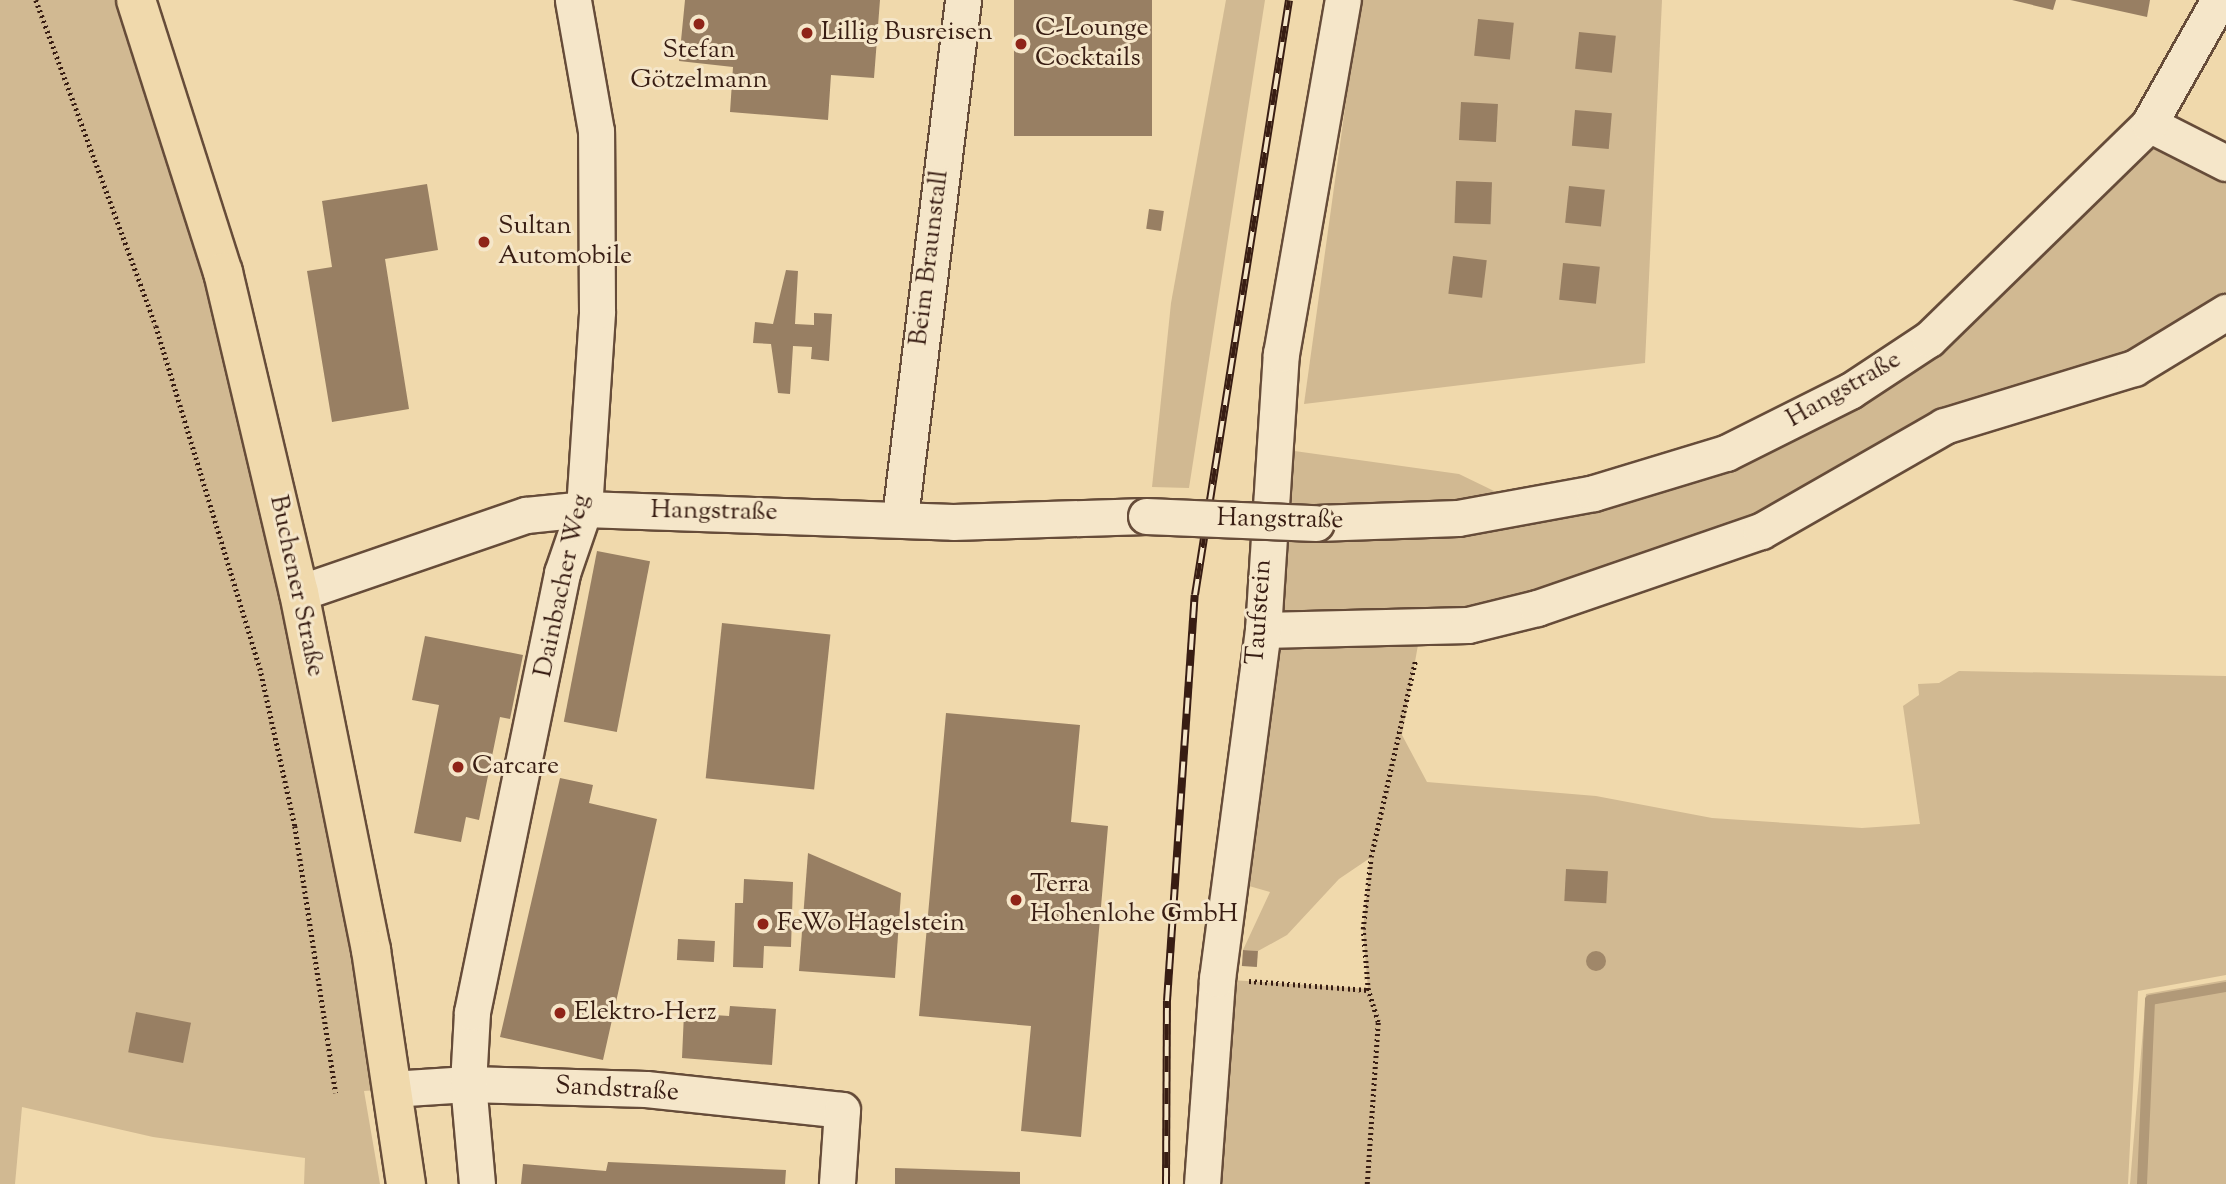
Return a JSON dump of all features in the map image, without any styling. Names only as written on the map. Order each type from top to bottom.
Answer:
[{"type":"main road","name":"Buchener Straße","points":[[136,0],[223,272],[299,593],[371,950],[406,1184]]},
{"type":"street","name":"Dainbacher Weg","points":[[468,1084],[472,1012],[562,573],[584,509],[597,311],[596,131],[573,0]]},
{"type":"street","name":"Beim Braunstall","points":[[900,517],[963,0]]},
{"type":"street","name":"Taufstein","points":[[1202,1184],[1217,979],[1263,629],[1281,354],[1343,0]]},
{"type":"street","name":"Hangstraße","points":[[299,593],[526,515],[584,509],[900,517],[953,522],[1146,516],[1316,523],[1458,518],[1594,493],[1737,448],[1850,391],[1929,339],[2149,124],[2219,0]]},
{"type":"street","points":[[2149,124],[2226,163]]},
{"type":"street","points":[[1263,629],[1420,628],[1537,608],[1762,531],[1944,426],[2134,368],[2226,312]]},
{"type":"street","points":[[468,1084],[477,1184]]},
{"type":"street","name":"Sandstraße","points":[[391,1089],[468,1084],[646,1089],[842,1110],[837,1184]]},
{"type":"path","points":[[36,0],[156,326],[260,668],[295,825],[336,1093]]},
{"type":"path","points":[[1367,1184],[1378,1022],[1368,990],[1363,929],[1371,858],[1420,628]]},
{"type":"path","points":[[1217,979],[1368,990]]},
{"type":"shaded area","points":[[0,0],[136,0],[223,272],[391,1089],[364,1091],[380,1184],[304,1184],[305,1158],[153,1137],[22,1107],[15,1184],[0,1184]]},
{"type":"shaded area","points":[[1226,0],[1265,0],[1189,488],[1152,487],[1171,303]]},
{"type":"shaded area","points":[[1360,0],[1662,0],[1645,363],[1304,404]]},
{"type":"shaded area","points":[[2149,124],[2226,163],[2226,312],[1761,531],[1421,628],[1402,735],[1427,782],[1596,796],[1712,818],[1862,828],[1920,824],[1903,706],[1919,695],[1918,684],[1939,683],[1959,671],[2226,676],[2226,975],[2138,991],[2128,1184],[1202,1184],[1217,979],[1368,989],[1363,929],[1370,858],[1339,879],[1287,935],[1258,951],[1243,950],[1270,892],[1228,880],[1273,448],[1459,474],[1525,506],[1850,391]]},
{"type":"shaded area","points":[[2226,980],[2226,1184],[2130,1184],[2146,994]]},
{"type":"building","name":"Lillig Busreisen","points":[[685,0],[880,0],[874,78],[831,75],[828,120],[730,112],[733,67],[679,61]]},
{"type":"building","points":[[1014,0],[1152,0],[1152,136],[1014,136]]},
{"type":"building","points":[[2012,0],[2056,0],[2053,10]]},
{"type":"building","points":[[2070,0],[2150,0],[2147,17]]},
{"type":"building","points":[[1478,19],[1514,23],[1510,60],[1474,56]]},
{"type":"building","points":[[1579,32],[1616,36],[1612,73],[1575,69]]},
{"type":"building","points":[[1461,102],[1498,104],[1496,142],[1459,140]]},
{"type":"building","points":[[1575,110],[1612,113],[1609,149],[1572,146]]},
{"type":"building","points":[[1456,181],[1492,182],[1491,224],[1455,223]]},
{"type":"building","points":[[427,184],[438,250],[385,259],[409,409],[332,422],[307,271],[332,267],[322,201]]},
{"type":"building","points":[[1569,186],[1605,190],[1601,227],[1565,223]]},
{"type":"building","points":[[1149,209],[1164,211],[1161,231],[1146,229]]},
{"type":"building","points":[[1453,256],[1487,260],[1482,298],[1448,294]]},
{"type":"building","points":[[1563,263],[1600,267],[1596,304],[1559,300]]},
{"type":"building","points":[[786,270],[798,271],[795,324],[814,325],[814,313],[832,314],[829,361],[811,359],[812,347],[793,346],[790,394],[778,393],[771,344],[753,343],[755,322],[773,324]]},
{"type":"building","points":[[597,551],[650,561],[617,732],[564,722]]},
{"type":"building","points":[[722,623],[830,634],[814,790],[706,778]]},
{"type":"building","points":[[425,636],[523,655],[510,719],[500,717],[479,820],[466,817],[461,842],[414,833],[439,705],[412,700]]},
{"type":"building","name":"Terra Hohenlohe GmbH","points":[[946,713],[1080,725],[1071,822],[1108,826],[1081,1137],[1021,1131],[1031,1026],[919,1016]]},
{"type":"building","points":[[560,778],[593,785],[589,803],[657,819],[603,1060],[500,1037]]},
{"type":"building","points":[[808,853],[901,893],[895,978],[799,971]]},
{"type":"building","points":[[1566,869],[1608,871],[1606,903],[1564,901]]},
{"type":"building","name":"FeWo Hagelstein","points":[[744,879],[793,882],[791,947],[764,946],[763,968],[733,967],[735,903],[743,903]]},
{"type":"building","points":[[678,939],[715,941],[714,962],[677,960]]},
{"type":"building","points":[[1243,950],[1258,951],[1257,967],[1242,966]]},
{"type":"building","points":[[730,1006],[776,1009],[772,1065],[682,1058],[684,1013],[729,1016]]},
{"type":"building","points":[[136,1012],[191,1023],[183,1063],[128,1052]]},
{"type":"building","points":[[608,1162],[786,1170],[785,1184],[521,1184],[523,1164],[606,1171]]},
{"type":"building","points":[[895,1168],[1020,1172],[1020,1184],[895,1184]]},
{"type":"waterway","points":[[2142,1184],[2150,1000],[2226,987]]},
{"type":"railway","points":[[1166,1184],[1167,1001],[1195,595],[1289,0]]},
{"type":"place","name":"Stefan Götzelmann","points":[[699,24]]},
{"type":"place","name":"Lillig Busreisen","points":[[807,33]]},
{"type":"place","name":"C-Lounge Cocktails","points":[[1021,44]]},
{"type":"place","name":"Sultan Automobile","points":[[484,242]]},
{"type":"place","name":"Carcare","points":[[458,767]]},
{"type":"place","name":"Terra Hohenlohe GmbH","points":[[1016,900]]},
{"type":"place","name":"FeWo Hagelstein","points":[[763,924]]},
{"type":"place","name":"Elektro-Herz","points":[[560,1013]]}]
